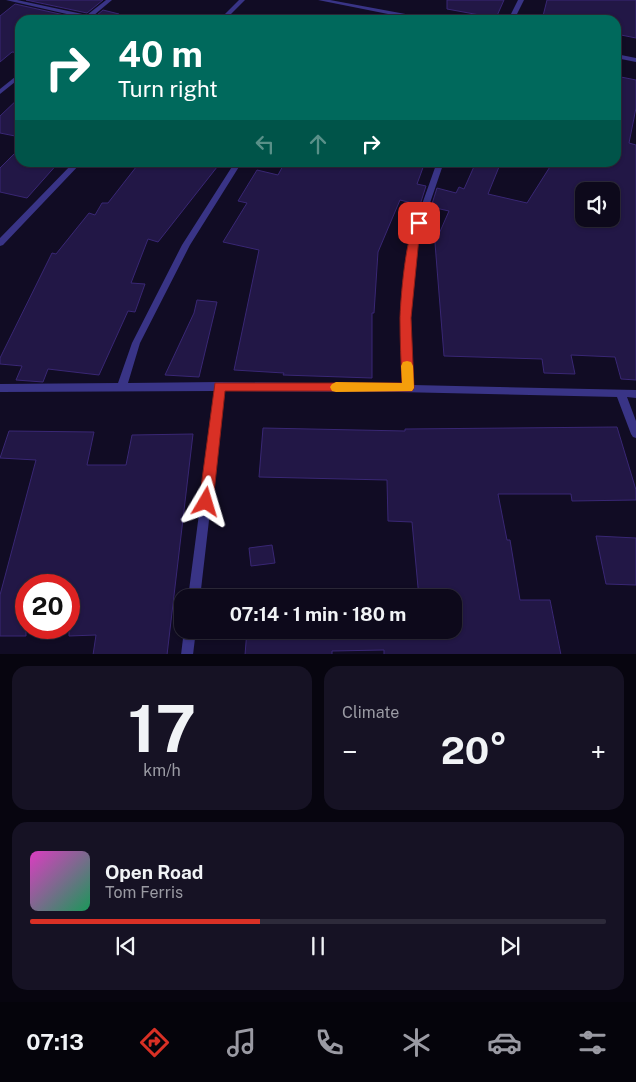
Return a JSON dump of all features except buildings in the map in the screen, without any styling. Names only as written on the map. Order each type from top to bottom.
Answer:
[{"type":"lane","points":[[9,0],[74,15]]},
{"type":"lane","points":[[91,15],[109,0]]},
{"type":"lane","points":[[227,15],[242,0]]},
{"type":"lane","points":[[321,0],[400,15]]},
{"type":"lane","points":[[514,15],[521,0]]},
{"type":"lane","points":[[621,57],[636,60]]},
{"type":"lane","points":[[0,92],[15,79]]},
{"type":"lane","points":[[0,243],[74,167]]},
{"type":"lane","points":[[122,387],[136,343],[186,245],[236,167]]},
{"type":"lane","points":[[408,388],[405,318],[414,238],[439,167]]},
{"type":"lane","points":[[195,589],[220,386]]},
{"type":"lane","points":[[0,388],[220,386],[408,388],[636,394]]},
{"type":"lane","points":[[621,394],[636,434]]},
{"type":"lane","points":[[187,654],[189,639]]},
{"type":"slow traffic","points":[[336,387],[408,388],[407,366]]},
{"type":"route","points":[[206,502],[220,386],[408,388],[405,318],[414,238],[419,223]]}]
